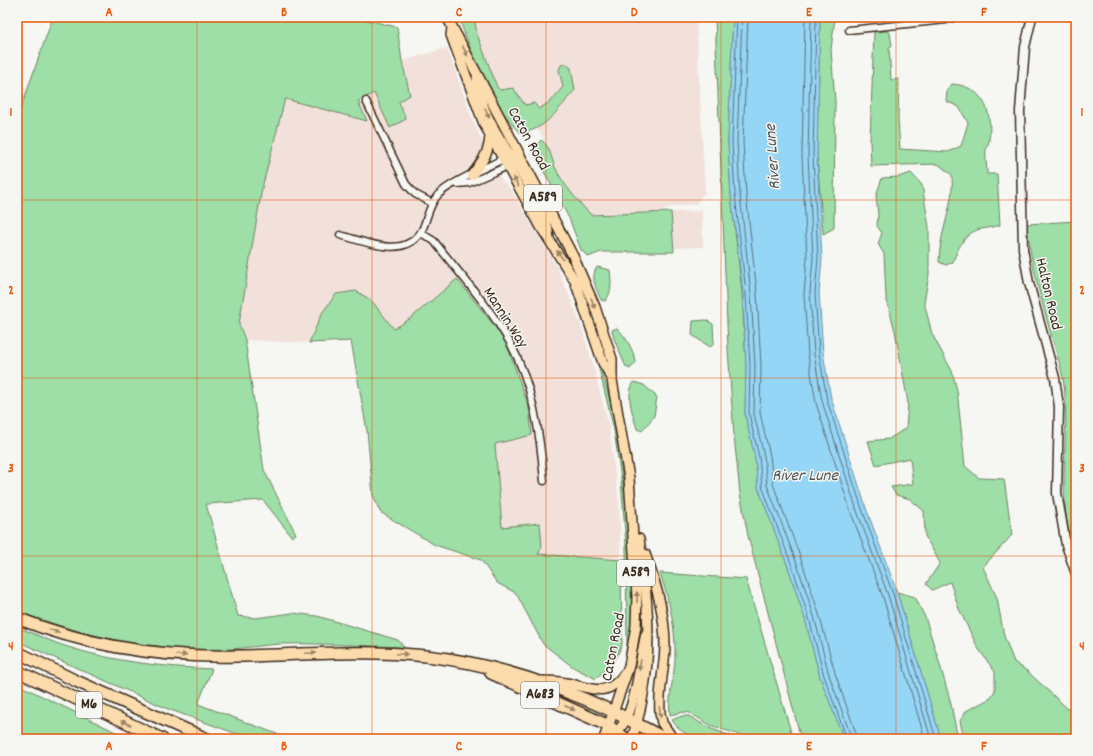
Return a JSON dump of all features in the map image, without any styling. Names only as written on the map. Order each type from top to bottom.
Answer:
[{"type":"highway","name":"A683","points":[[17,618],[41,628],[89,641],[136,651],[179,655],[237,656],[323,652],[363,653],[423,656],[471,663],[538,681],[614,712],[666,739]]},
{"type":"highway","name":"M6","points":[[17,652],[102,694],[208,739]]},
{"type":"highway","name":"A683","points":[[471,663],[614,736]]},
{"type":"highway","name":"M6","points":[[17,671],[162,739]]},
{"type":"highway","points":[[614,736],[637,725]]},
{"type":"main road","name":"Caton Road","points":[[447,17],[452,28],[457,33],[477,76],[478,92],[487,113],[548,224],[550,239],[574,270]]},
{"type":"main road","name":"Caton Road","points":[[452,28],[451,35],[473,99],[490,136],[512,159],[565,239],[582,299],[604,363],[612,380],[623,435],[632,510],[637,596],[636,626],[629,666],[614,712],[614,736]]},
{"type":"main road","points":[[472,175],[485,158],[489,149],[490,136]]},
{"type":"main road","name":"Caton Road","points":[[632,510],[640,544],[648,627],[648,666],[637,725],[632,739]]},
{"type":"main road","points":[[640,544],[654,578],[660,599],[665,644],[660,713],[662,723],[673,739]]},
{"type":"main road","points":[[614,736],[626,719],[633,699],[642,649],[648,627]]},
{"type":"main road","points":[[538,681],[566,683],[598,691],[614,686],[629,666]]},
{"type":"street","points":[[849,30],[946,20],[956,17]]},
{"type":"street","name":"Halton Road","points":[[1032,17],[1025,47],[1020,111],[1023,249],[1029,283],[1055,378],[1059,407],[1057,493],[1066,545],[1076,574]]},
{"type":"street","points":[[366,101],[406,184],[415,194],[432,203]]},
{"type":"street","points":[[340,235],[375,244],[402,247],[412,242],[421,233],[432,203],[440,193],[472,175],[512,159]]},
{"type":"street","points":[[455,184],[469,183],[512,159]]},
{"type":"street","name":"Mannin Way","points":[[421,233],[434,242],[496,320],[509,342],[534,405],[544,481]]},
{"type":"shaded area","points":[[462,17],[696,17],[705,192],[696,204],[670,207],[590,235],[545,169],[543,138],[539,131],[497,109]]},
{"type":"shaded area","points":[[447,48],[474,124],[502,180],[511,190],[557,267],[579,319],[592,361],[609,427],[619,503],[621,560],[538,554],[502,527],[495,444],[532,435],[529,408],[507,345],[457,280],[411,318],[394,329],[371,300],[322,313],[309,343],[245,340],[239,324],[262,188],[285,99],[366,121],[358,101],[374,93],[390,127],[399,102],[410,95],[402,61]]},
{"type":"shaded area","points":[[702,211],[703,247],[674,248],[671,212]]},
{"type":"green space","points":[[53,17],[354,17],[397,27],[402,61],[410,95],[399,102],[406,119],[390,128],[374,93],[358,101],[367,121],[285,99],[262,188],[239,324],[245,340],[264,470],[296,534],[292,537],[263,500],[206,504],[238,616],[256,618],[292,613],[317,616],[398,640],[404,647],[274,644],[231,649],[176,648],[122,641],[95,635],[17,611],[17,119]]},
{"type":"green space","points":[[459,17],[474,17],[477,34],[497,87],[500,90],[513,88],[525,105],[534,103],[539,109],[551,101],[563,87],[559,70],[561,65],[565,63],[571,68],[575,90],[546,122],[527,132],[520,133],[501,109],[492,94],[469,46]]},
{"type":"green space","points":[[715,17],[733,17],[728,142],[731,195],[742,293],[746,366],[745,414],[755,458],[758,487],[788,567],[805,619],[820,677],[844,739],[801,739],[748,536],[740,493],[734,436],[728,349]]},
{"type":"green space","points":[[820,17],[835,17],[831,50],[835,100],[834,228],[823,234],[817,156]]},
{"type":"green space","points":[[887,31],[890,33],[892,46],[889,47],[891,80],[899,79],[898,119],[900,149],[948,152],[961,146],[968,123],[959,107],[946,101],[947,90],[952,84],[963,86],[978,95],[984,102],[987,110],[990,129],[989,141],[986,149],[987,174],[997,174],[1000,225],[971,233],[963,241],[953,262],[946,265],[939,262],[941,240],[951,197],[952,175],[938,164],[871,166],[870,141],[874,32]]},
{"type":"green space","points":[[541,140],[548,149],[555,167],[566,186],[591,215],[671,212],[674,252],[601,252],[588,257],[581,250],[569,218],[535,155],[537,145]]},
{"type":"green space","points":[[911,173],[922,185],[929,227],[929,275],[924,302],[932,334],[952,371],[957,390],[965,466],[979,478],[1004,479],[1012,535],[983,567],[997,598],[1004,636],[1014,662],[1027,671],[1070,711],[1076,724],[1072,739],[964,739],[960,721],[966,711],[991,698],[995,690],[995,672],[978,648],[959,609],[950,582],[932,590],[926,584],[940,563],[925,536],[924,511],[910,499],[896,495],[891,487],[913,484],[910,458],[876,465],[868,441],[889,439],[906,428],[908,403],[895,331],[886,297],[884,254],[878,244],[882,233],[877,226],[878,214],[876,196],[882,178],[898,177]]},
{"type":"green space","points":[[1076,221],[1076,555],[1069,533],[1064,489],[1066,422],[1063,378],[1036,278],[1030,251],[1027,224]]},
{"type":"green space","points":[[597,267],[610,270],[610,290],[608,298],[605,301],[601,300],[594,283],[594,275]]},
{"type":"green space","points":[[457,279],[493,324],[507,345],[529,408],[532,435],[495,444],[502,527],[540,523],[542,547],[538,554],[621,560],[622,645],[616,658],[596,679],[573,667],[543,644],[516,593],[497,583],[481,560],[435,545],[380,512],[373,495],[367,431],[351,341],[309,343],[322,313],[336,294],[356,291],[371,300],[394,329],[411,318]]},
{"type":"green space","points":[[706,320],[713,324],[714,344],[710,347],[692,335],[693,321]]},
{"type":"green space","points":[[617,328],[626,339],[636,362],[630,369],[626,367],[614,339],[612,330]]},
{"type":"green space","points":[[593,339],[615,419],[633,560],[633,622],[625,666],[627,644],[626,545],[621,479],[614,430]]},
{"type":"green space","points":[[634,382],[644,385],[657,397],[654,416],[642,431],[637,429],[630,399],[631,387]]},
{"type":"green space","points":[[660,573],[746,579],[793,739],[751,739],[710,725],[690,713],[683,712],[670,715],[675,648],[673,626],[667,595]]},
{"type":"green space","points":[[897,592],[915,597],[925,617],[950,700],[958,739],[941,739]]},
{"type":"green space","points":[[17,627],[62,645],[121,660],[175,667],[212,669],[198,704],[290,739],[251,739],[168,709],[17,641]]},
{"type":"green space","points":[[17,684],[130,739],[18,739]]},
{"type":"green space","points":[[682,716],[689,716],[709,728],[740,739],[712,740],[686,734],[678,728],[672,720]]},
{"type":"water","name":"River Lune","points":[[733,17],[820,17],[817,156],[822,259],[819,293],[823,353],[831,398],[866,508],[897,592],[941,739],[844,739],[820,677],[805,619],[788,567],[758,487],[755,458],[745,414],[746,366],[743,293],[731,195],[728,142]]}]
